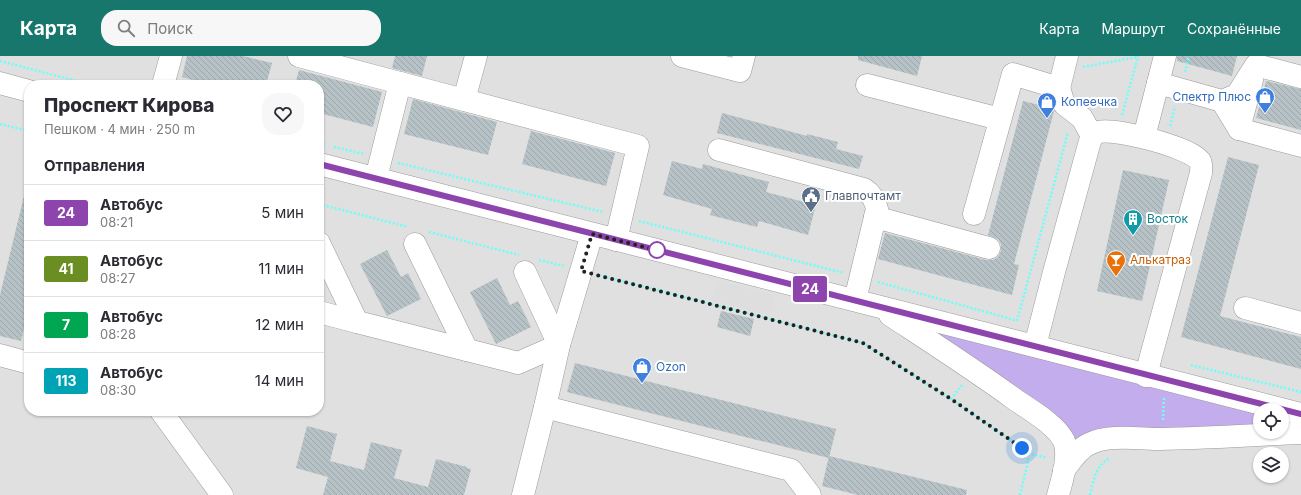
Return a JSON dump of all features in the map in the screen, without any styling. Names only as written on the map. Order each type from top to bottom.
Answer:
[{"type":"street","points":[[164,80],[171,56]]},
{"type":"street","points":[[299,56],[638,146],[616,240]]},
{"type":"street","points":[[464,100],[476,56]]},
{"type":"street","points":[[682,56],[740,71],[744,56]]},
{"type":"street","points":[[1144,137],[1165,56]]},
{"type":"street","points":[[1158,83],[1222,100],[1237,95],[1257,61]]},
{"type":"street","points":[[1257,61],[1301,77]]},
{"type":"street","points":[[1239,129],[1257,61]]},
{"type":"street","points":[[974,214],[1013,74],[1063,71],[1064,104],[1082,118],[1092,136]]},
{"type":"street","points":[[0,83],[24,90]]},
{"type":"street","points":[[378,168],[400,83]]},
{"type":"street","points":[[867,86],[1000,119]]},
{"type":"street","points":[[1222,100],[1239,129],[1301,146]]},
{"type":"street","points":[[1037,336],[1087,148],[1092,136],[1100,132],[1107,132],[1144,137],[1169,146],[1199,160],[1201,173],[1146,376]]},
{"type":"street","points":[[719,150],[864,189],[870,193],[876,201],[877,209],[856,300]]},
{"type":"street","points":[[324,154],[378,168],[592,234],[876,306],[1037,336],[1146,376],[1301,414]]},
{"type":"street","points":[[875,217],[990,248]]},
{"type":"street","points":[[418,234],[467,350]]},
{"type":"street","points":[[522,495],[545,407],[559,345],[592,234]]},
{"type":"street","points":[[324,253],[357,322]]},
{"type":"street","points":[[527,262],[559,345]]},
{"type":"street","points":[[876,306],[973,370],[1052,427],[1064,442],[1064,470],[1058,495]]},
{"type":"street","points":[[1245,308],[1301,323]]},
{"type":"street","points":[[324,313],[518,363],[559,345]]},
{"type":"street","points":[[0,355],[24,362]]},
{"type":"street","points":[[545,407],[791,470],[810,495]]},
{"type":"street","points":[[165,416],[222,495]]},
{"type":"street","points":[[1064,470],[1083,448],[1088,444],[1098,441],[1112,439],[1162,439],[1301,433]]},
{"type":"path","points":[[1063,71],[1137,57]]},
{"type":"path","points":[[0,61],[73,80]]},
{"type":"path","points":[[0,124],[24,130]]},
{"type":"path","points":[[333,146],[378,168],[622,217],[861,277],[1037,336]]},
{"type":"path","points":[[324,206],[418,234],[527,262],[581,271],[863,343],[951,399],[1028,453],[1028,462],[1020,495]]},
{"type":"path","points":[[1191,365],[1301,392]]},
{"type":"path","points":[[951,399],[966,380]]},
{"type":"path","points":[[1090,495],[1096,470],[1104,461],[1110,458]]},
{"type":"shaded area","points":[[0,56],[1301,56],[1301,414],[1289,411],[1289,403],[1257,403],[1165,380],[1083,447],[1253,436],[1253,439],[1289,439],[1289,434],[1301,433],[1301,495],[0,495]]},
{"type":"shaded area","points":[[717,280],[776,296],[771,316],[711,300]]},
{"type":"shaded area","points":[[876,306],[1255,403],[1253,403],[1253,435],[1064,442]]},
{"type":"shaded area","points":[[1289,412],[1301,415],[1301,433],[1289,433]]},
{"type":"building","points":[[187,56],[243,56],[272,63],[267,80],[193,80],[182,77]]},
{"type":"building","points":[[395,56],[427,56],[422,76],[392,68]]},
{"type":"building","points":[[858,56],[922,56],[917,76],[858,60]]},
{"type":"building","points":[[1177,56],[1237,56],[1232,76],[1177,61]]},
{"type":"building","points":[[299,70],[382,92],[373,127],[324,114],[324,80],[296,80]]},
{"type":"building","points":[[1266,81],[1301,89],[1301,130],[1256,118]]},
{"type":"building","points":[[413,99],[497,122],[488,155],[404,134]]},
{"type":"building","points":[[1023,101],[1052,108],[1054,111],[1014,264],[1019,265],[1012,295],[878,259],[885,233],[986,260],[993,260],[998,257],[1001,251],[1001,244],[998,239],[988,235]]},
{"type":"building","points":[[722,113],[807,136],[807,134],[838,142],[836,149],[863,156],[859,169],[717,133]]},
{"type":"building","points":[[531,131],[615,153],[606,186],[522,164]]},
{"type":"building","points":[[1228,157],[1259,165],[1220,316],[1301,337],[1301,369],[1181,337]]},
{"type":"building","points":[[672,161],[702,169],[703,164],[769,182],[766,192],[804,202],[805,198],[817,201],[808,235],[759,221],[757,227],[710,215],[712,209],[663,195]]},
{"type":"building","name":"Восток","points":[[1123,170],[1169,180],[1142,301],[1097,291]]},
{"type":"building","points":[[24,196],[24,328],[21,341],[0,336],[0,295]]},
{"type":"building","points":[[387,250],[401,277],[408,273],[421,299],[387,316],[360,264]]},
{"type":"building","points":[[497,278],[510,305],[518,301],[531,327],[496,344],[470,292]]},
{"type":"building","points":[[721,311],[754,319],[750,336],[717,327]]},
{"type":"building","points":[[575,363],[836,429],[829,458],[567,392]]},
{"type":"building","points":[[307,426],[337,434],[330,461],[364,470],[371,442],[402,450],[394,478],[428,487],[436,459],[467,467],[466,468],[471,469],[464,495],[323,495],[328,477],[296,468]]},
{"type":"building","points":[[829,456],[967,490],[966,495],[858,495],[822,486]]},
{"type":"bus line","name":"24","points":[[324,165],[1035,346],[1146,376],[1301,414]]},
{"type":"place","name":"Спектр Плюс","points":[[1265,114]]},
{"type":"place","name":"Копеечка","points":[[1047,119]]},
{"type":"place","name":"Главпочтамт","points":[[811,213]]},
{"type":"place","name":"Восток","points":[[1133,236]]},
{"type":"place","name":"Алькатраз","points":[[1116,277]]},
{"type":"place","name":"Ozon","points":[[642,384]]},
{"type":"route","points":[[657,250],[660,251],[592,234],[581,271],[863,343],[951,399],[1022,448]]}]
